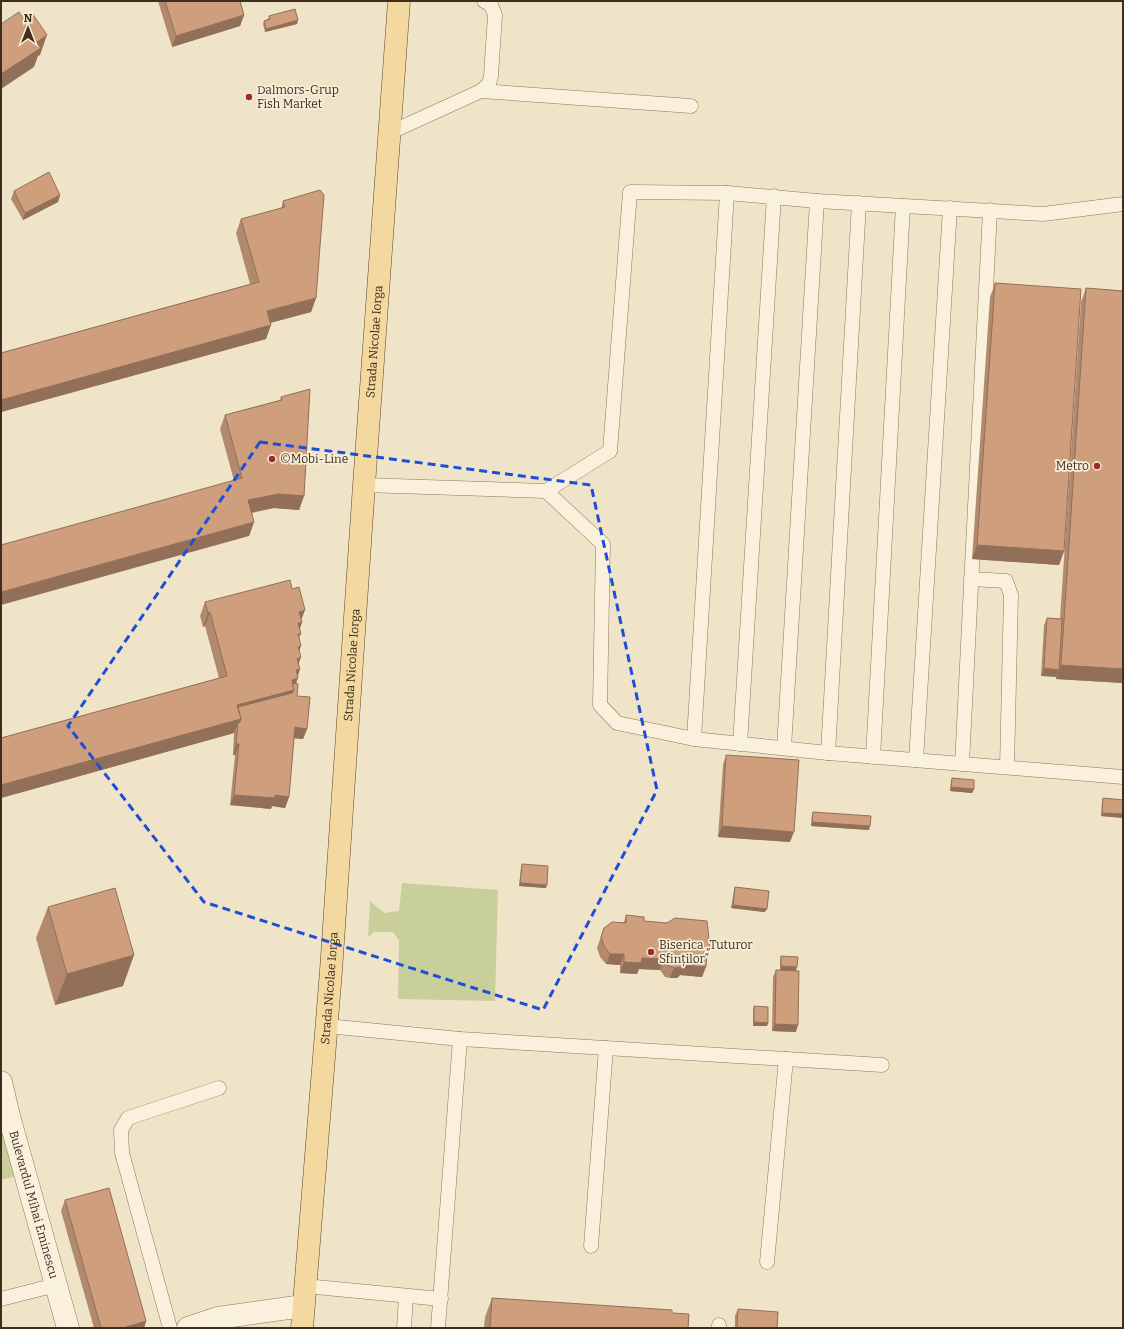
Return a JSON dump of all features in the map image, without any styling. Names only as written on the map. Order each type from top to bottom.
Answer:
[{"type":"main road","name":"Strada Nicolae Iorga","points":[[302,1328],[327,1026],[399,1]]},
{"type":"street","name":"Bulevardul Mihai Eminescu","points":[[1,1082],[9,1116],[68,1328]]},
{"type":"street","points":[[188,1328],[218,1318],[304,1296]]},
{"type":"lane","points":[[389,133],[481,91],[489,84],[491,76],[495,15],[491,5],[484,1]]},
{"type":"lane","points":[[481,91],[691,106]]},
{"type":"lane","points":[[364,485],[546,491],[610,451],[630,192],[727,193],[817,201],[1043,214],[1123,204]]},
{"type":"lane","points":[[694,739],[727,193]]},
{"type":"lane","points":[[740,744],[774,196]]},
{"type":"lane","points":[[784,748],[817,201]]},
{"type":"lane","points":[[828,753],[859,203]]},
{"type":"lane","points":[[873,757],[903,206]]},
{"type":"lane","points":[[916,760],[950,208]]},
{"type":"lane","points":[[962,764],[990,210]]},
{"type":"lane","points":[[546,491],[603,544],[600,705],[618,723],[694,739],[740,744],[873,757],[1123,777]]},
{"type":"lane","points":[[971,579],[1006,581],[1011,594],[1007,768]]},
{"type":"lane","points":[[327,1026],[460,1039],[882,1065]]},
{"type":"lane","points":[[438,1328],[460,1039]]},
{"type":"lane","points":[[591,1246],[606,1048]]},
{"type":"lane","points":[[767,1262],[786,1059]]},
{"type":"lane","points":[[170,1328],[122,1153],[121,1130],[128,1118],[219,1088]]},
{"type":"lane","points":[[1,1299],[56,1285]]},
{"type":"lane","points":[[304,1296],[406,1296],[441,1299]]},
{"type":"lane","points":[[404,1328],[406,1296]]},
{"type":"highlighted area","points":[[260,442],[591,485],[657,790],[543,1010],[204,902],[68,726]]},
{"type":"green space","points":[[402,883],[498,890],[495,1001],[398,999],[399,940],[393,932],[374,932],[368,937],[370,901],[384,913],[399,911]]},
{"type":"green space","points":[[1,1114],[20,1175],[1,1180]]},
{"type":"building","points":[[165,1],[240,1],[244,15],[176,36]]},
{"type":"building","points":[[295,9],[298,20],[266,29],[264,21],[270,19],[269,16]]},
{"type":"building","points":[[19,12],[23,18],[32,13],[47,35],[37,42],[41,48],[1,74],[1,24]]},
{"type":"building","points":[[49,172],[60,195],[25,213],[14,191]]},
{"type":"building","points":[[320,190],[324,195],[316,298],[267,311],[271,325],[1,400],[1,353],[259,282],[241,219],[285,207],[283,201]]},
{"type":"building","points":[[995,283],[1081,289],[1064,551],[977,545]]},
{"type":"building","name":"Metro","points":[[1086,288],[1123,291],[1123,669],[1061,665]]},
{"type":"building","points":[[310,389],[304,496],[279,494],[248,500],[254,522],[1,592],[1,545],[242,478],[225,415],[282,400],[281,397]]},
{"type":"building","points":[[290,580],[292,589],[299,587],[305,610],[299,612],[302,622],[298,623],[301,634],[298,634],[301,646],[298,647],[301,657],[297,659],[300,669],[296,670],[298,678],[292,680],[294,690],[237,705],[241,719],[1,785],[1,738],[227,676],[210,612],[208,613],[205,602]]},
{"type":"building","points":[[1047,618],[1062,619],[1059,670],[1044,668]]},
{"type":"building","points":[[292,683],[298,684],[297,696],[310,697],[307,729],[295,727],[289,797],[275,795],[275,798],[234,795],[239,744],[236,744],[238,723],[241,719],[238,707],[292,693],[294,690]]},
{"type":"building","points":[[726,755],[799,760],[794,832],[722,826]]},
{"type":"building","points":[[952,778],[974,780],[974,789],[951,787]]},
{"type":"building","points":[[1103,798],[1123,800],[1123,814],[1102,813]]},
{"type":"building","points":[[813,812],[871,816],[870,826],[812,822]]},
{"type":"building","points":[[522,864],[548,866],[547,885],[520,883]]},
{"type":"building","points":[[735,887],[769,891],[767,909],[733,905]]},
{"type":"building","points":[[115,888],[134,955],[67,974],[48,907]]},
{"type":"building","name":"Biserica „Tuturor Sfinților”","points":[[626,915],[644,917],[644,921],[667,923],[675,918],[707,921],[710,948],[707,954],[706,967],[684,965],[674,968],[669,966],[664,959],[642,958],[641,963],[624,962],[624,954],[610,954],[604,946],[601,937],[604,928],[612,922],[626,923]]},
{"type":"building","points":[[781,956],[798,957],[797,967],[781,966]]},
{"type":"building","points":[[776,970],[799,971],[798,1025],[775,1024]]},
{"type":"building","points":[[754,1006],[768,1007],[768,1023],[754,1022]]},
{"type":"building","points":[[109,1188],[146,1321],[123,1328],[101,1328],[65,1200]]},
{"type":"building","points":[[492,1298],[672,1310],[672,1313],[689,1314],[688,1328],[490,1328]]},
{"type":"building","points":[[738,1309],[778,1312],[777,1328],[737,1328]]},
{"type":"place","name":"Dalmors-Grup Fish Market","points":[[249,97]]},
{"type":"place","name":"©Mobi-Line","points":[[272,459]]},
{"type":"place","name":"Metro","points":[[1097,466]]},
{"type":"place","name":"Biserica „Tuturor Sfinților”","points":[[651,952]]}]
